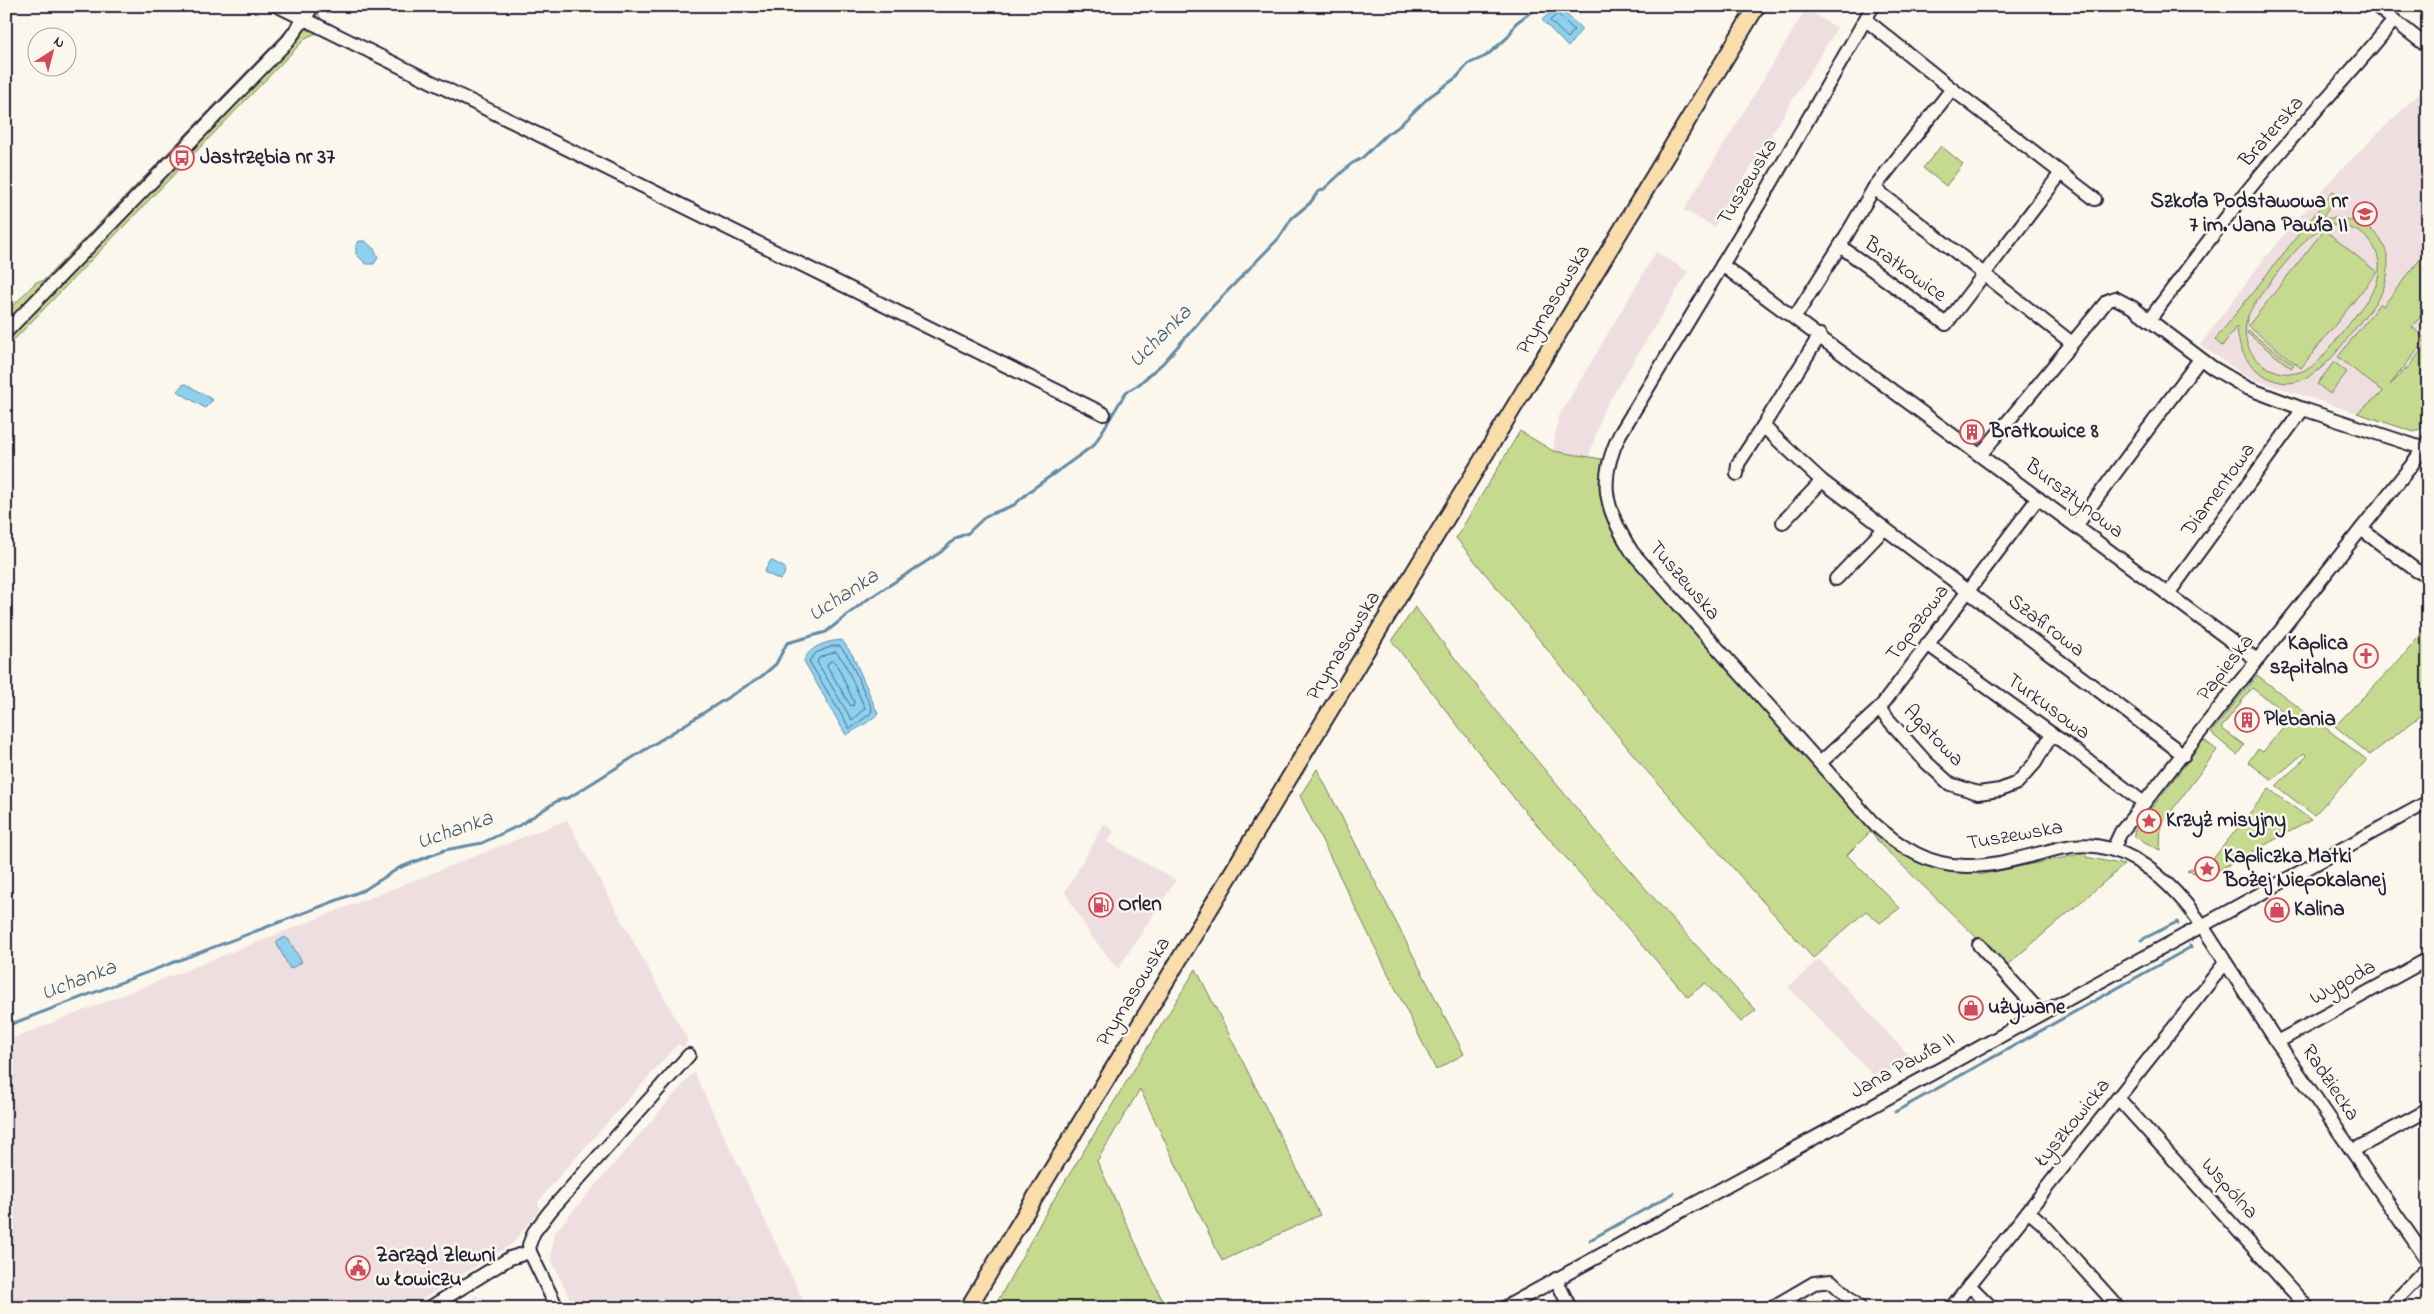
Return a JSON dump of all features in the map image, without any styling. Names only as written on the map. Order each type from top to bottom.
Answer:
[{"type":"main road","name":"Prymasowska","points":[[968,1308],[1757,6]]},
{"type":"street","points":[[278,6],[1104,414]]},
{"type":"street","points":[[6,332],[282,48],[306,20],[314,6]]},
{"type":"street","name":"Tuszewska","points":[[1873,6],[1722,265],[1620,434],[1606,471],[1607,494],[1611,513],[1632,552],[1873,824],[1904,848],[1935,862],[1978,866],[2076,845],[2102,846],[2138,860],[2159,877],[2185,903],[2201,925]]},
{"type":"street","points":[[2376,6],[2428,47]]},
{"type":"street","points":[[1866,20],[2095,199]]},
{"type":"street","name":"Braterska","points":[[2149,320],[2286,144],[2345,80],[2394,20]]},
{"type":"street","name":"Bratkowice","points":[[1798,313],[1874,188],[1952,89]]},
{"type":"street","name":"Bratkowice","points":[[1840,246],[1946,324],[2061,173]]},
{"type":"street","name":"Bratkowice","points":[[1874,188],[2072,343]]},
{"type":"street","name":"Bursztynowa","points":[[1722,265],[1798,313],[1820,335],[2257,660]]},
{"type":"street","points":[[1981,454],[2107,301],[2115,298],[2125,302],[2200,359],[2247,388],[2303,409],[2426,447]]},
{"type":"street","points":[[1738,474],[1738,464],[1820,335]]},
{"type":"street","points":[[2076,526],[2200,359]]},
{"type":"street","name":"Diamentowa","points":[[2168,594],[2303,409]]},
{"type":"street","name":"Szafirowa","points":[[1763,426],[1822,481],[2184,755]]},
{"type":"street","name":"Papieska","points":[[2113,849],[2121,832],[2184,755],[2426,447]]},
{"type":"street","points":[[1783,522],[1822,481]]},
{"type":"street","name":"Topazowa","points":[[1820,763],[1879,709],[2038,498]]},
{"type":"street","points":[[1836,579],[1884,529]]},
{"type":"street","points":[[2361,529],[2417,571],[2428,574]]},
{"type":"street","name":"Turkusowa","points":[[1927,644],[2144,803]]},
{"type":"street","name":"Agatowa","points":[[1879,709],[1950,784],[1978,793],[2000,790],[2018,783],[2036,763],[2052,734]]},
{"type":"street","name":"Jana Pawła II","points":[[1504,1308],[2428,802]]},
{"type":"street","name":"Radziecka","points":[[2201,925],[2277,1042],[2352,1151],[2423,1245],[2428,1261]]},
{"type":"street","points":[[1978,945],[2041,1013]]},
{"type":"street","name":"Wygoda","points":[[2277,1042],[2428,959]]},
{"type":"street","name":"Łyszkowicka","points":[[1951,1308],[2225,963]]},
{"type":"street","points":[[556,1308],[530,1252],[529,1245],[534,1232],[551,1210],[689,1055]]},
{"type":"street","name":"Wspólna","points":[[2118,1098],[2308,1308]]},
{"type":"street","points":[[2352,1151],[2428,1110]]},
{"type":"street","points":[[2028,1211],[2042,1223],[2119,1308]]},
{"type":"street","points":[[429,1308],[510,1258],[530,1252]]},
{"type":"street","points":[[2389,1308],[2421,1272],[2428,1267]]},
{"type":"street","points":[[1556,1279],[1570,1308]]},
{"type":"street","points":[[1771,1308],[1814,1284],[1831,1281],[1860,1308]]},
{"type":"street","points":[[1969,1285],[1992,1308]]},
{"type":"shaded area","points":[[1806,9],[1837,28],[1714,227],[1684,210]]},
{"type":"shaded area","name":"Szkoła Podstawowa nr 7 im. Jana Pawła II","points":[[2428,85],[2428,341],[2397,380],[2357,413],[2249,378],[2200,345],[2267,255],[2337,173]]},
{"type":"shaded area","points":[[1656,252],[1688,272],[1603,411],[1589,457],[1553,451],[1558,418]]},
{"type":"shaded area","points":[[567,820],[688,1041],[683,1047],[678,1044],[562,1173],[538,1202],[540,1209],[512,1244],[408,1308],[6,1308],[6,1041]]},
{"type":"shaded area","points":[[1104,824],[1114,831],[1107,842],[1176,880],[1118,969],[1091,936],[1065,892]]},
{"type":"shaded area","points":[[1819,959],[1912,1059],[1876,1078],[1788,987]]},
{"type":"shaded area","points":[[694,1072],[807,1308],[574,1308],[551,1259],[554,1233]]},
{"type":"shaded area","points":[[477,1295],[485,1308],[456,1308]]},
{"type":"green space","points":[[305,6],[322,6],[318,14],[322,20],[462,90],[603,173],[317,33],[307,37],[6,348],[6,313],[36,282],[43,281],[291,26]]},
{"type":"green space","points":[[1941,146],[1963,164],[1946,186],[1923,168]]},
{"type":"green space","points":[[2333,191],[2339,195],[2321,219],[2335,218],[2362,224],[2381,240],[2386,251],[2388,265],[2386,281],[2378,299],[2329,360],[2318,371],[2305,379],[2292,383],[2278,381],[2256,370],[2247,360],[2241,348],[2237,326],[2222,346],[2215,340]],"holes":[[[2331,225],[2343,226],[2363,235],[2371,242],[2376,251],[2379,261],[2379,273],[2373,291],[2339,337],[2315,365],[2296,373],[2282,373],[2269,368],[2256,359],[2247,342],[2245,329],[2251,310],[2265,288],[2302,243],[2318,230]]]},
{"type":"green space","points":[[2324,230],[2377,272],[2301,368],[2248,326]]},
{"type":"green space","points":[[2426,252],[2428,307],[2412,327],[2426,339],[2390,385],[2411,364],[2428,341],[2428,424],[2414,432],[2357,413],[2383,392],[2338,357],[2380,303],[2383,306]]},
{"type":"green space","points":[[2248,331],[2294,365],[2291,368],[2247,333]]},
{"type":"green space","points":[[2334,362],[2347,372],[2330,394],[2317,384]]},
{"type":"green space","points":[[1520,431],[1553,451],[1602,459],[1602,495],[1612,529],[1623,551],[1872,831],[1884,840],[1908,855],[1933,866],[1961,871],[1976,871],[1979,875],[2081,854],[2085,850],[2086,857],[2124,865],[2006,966],[1880,844],[1871,831],[1847,855],[1900,908],[1880,923],[1866,911],[1813,958],[1645,769],[1456,538]]},
{"type":"green space","points":[[1415,607],[1496,711],[1580,813],[1667,913],[1756,1010],[1741,1022],[1705,983],[1688,997],[1518,803],[1392,641]]},
{"type":"green space","points":[[2428,626],[2428,710],[2370,755],[2335,726],[2402,657]]},
{"type":"green space","points":[[2257,675],[2367,760],[2314,815],[2276,786],[2307,756],[2304,753],[2272,780],[2248,762],[2258,749],[2263,752],[2291,717],[2252,688],[2221,728],[2244,745],[2237,755],[2211,733]]},
{"type":"green space","points":[[2204,740],[2217,750],[2161,825],[2160,850],[2135,837],[2134,831]]},
{"type":"green space","points":[[1317,769],[1464,1054],[1436,1070],[1300,796]]},
{"type":"green space","points":[[2269,789],[2311,820],[2208,876],[2187,871],[2195,867],[2208,865]]},
{"type":"green space","points":[[1196,969],[1320,1215],[1222,1261],[1140,1089],[1097,1161],[1166,1308],[994,1308],[1048,1209]]},
{"type":"water","points":[[1557,6],[1582,29],[1568,47],[1542,20]]},
{"type":"water","points":[[359,241],[365,241],[374,249],[378,257],[374,264],[366,264],[356,254],[356,245]]},
{"type":"water","points":[[186,384],[213,400],[205,408],[177,391],[182,385]]},
{"type":"water","points":[[771,560],[785,568],[784,575],[780,580],[764,572]]},
{"type":"water","points":[[842,640],[853,656],[878,714],[846,735],[804,661],[810,652],[820,645]]},
{"type":"water","points":[[285,937],[289,940],[302,962],[290,969],[276,942]]},
{"type":"waterway","name":"Uchanka","points":[[6,1026],[364,890],[399,868],[445,850],[482,843],[520,825],[557,801],[570,797],[762,676],[776,664],[787,643],[826,632],[865,601],[941,552],[956,538],[968,533],[986,516],[1014,505],[1031,490],[1094,445],[1126,392],[1138,385],[1163,363],[1213,306],[1279,238],[1292,218],[1310,203],[1318,192],[1324,189],[1351,164],[1362,158],[1429,97],[1457,77],[1468,64],[1486,56],[1508,37],[1516,23],[1539,6]]},
{"type":"waterway","points":[[2141,940],[2177,922],[2178,924]]},
{"type":"waterway","points":[[1895,1112],[2191,947],[2190,945]]},
{"type":"waterway","points":[[1590,1240],[1674,1193]]},
{"type":"place","name":"Jastrzębia nr 37","points":[[182,158]]},
{"type":"place","name":"Szkoła Podstawowa nr 7 im. Jana Pawła II","points":[[2365,214]]},
{"type":"place","name":"Bratkowice 8","points":[[1972,432]]},
{"type":"place","name":"Kaplica szpitalna","points":[[2366,656]]},
{"type":"place","name":"Plebania","points":[[2247,720]]},
{"type":"place","name":"Krzyż misyjny","points":[[2149,821]]},
{"type":"place","name":"Kapliczka Matki Bożej Niepokalanej","points":[[2207,869]]},
{"type":"place","name":"Orlen","points":[[1101,905]]},
{"type":"place","name":"Kalina","points":[[2277,910]]},
{"type":"place","name":"używane","points":[[1971,1008]]},
{"type":"place","name":"Zarząd Zlewni w Łowiczu","points":[[358,1268]]}]
